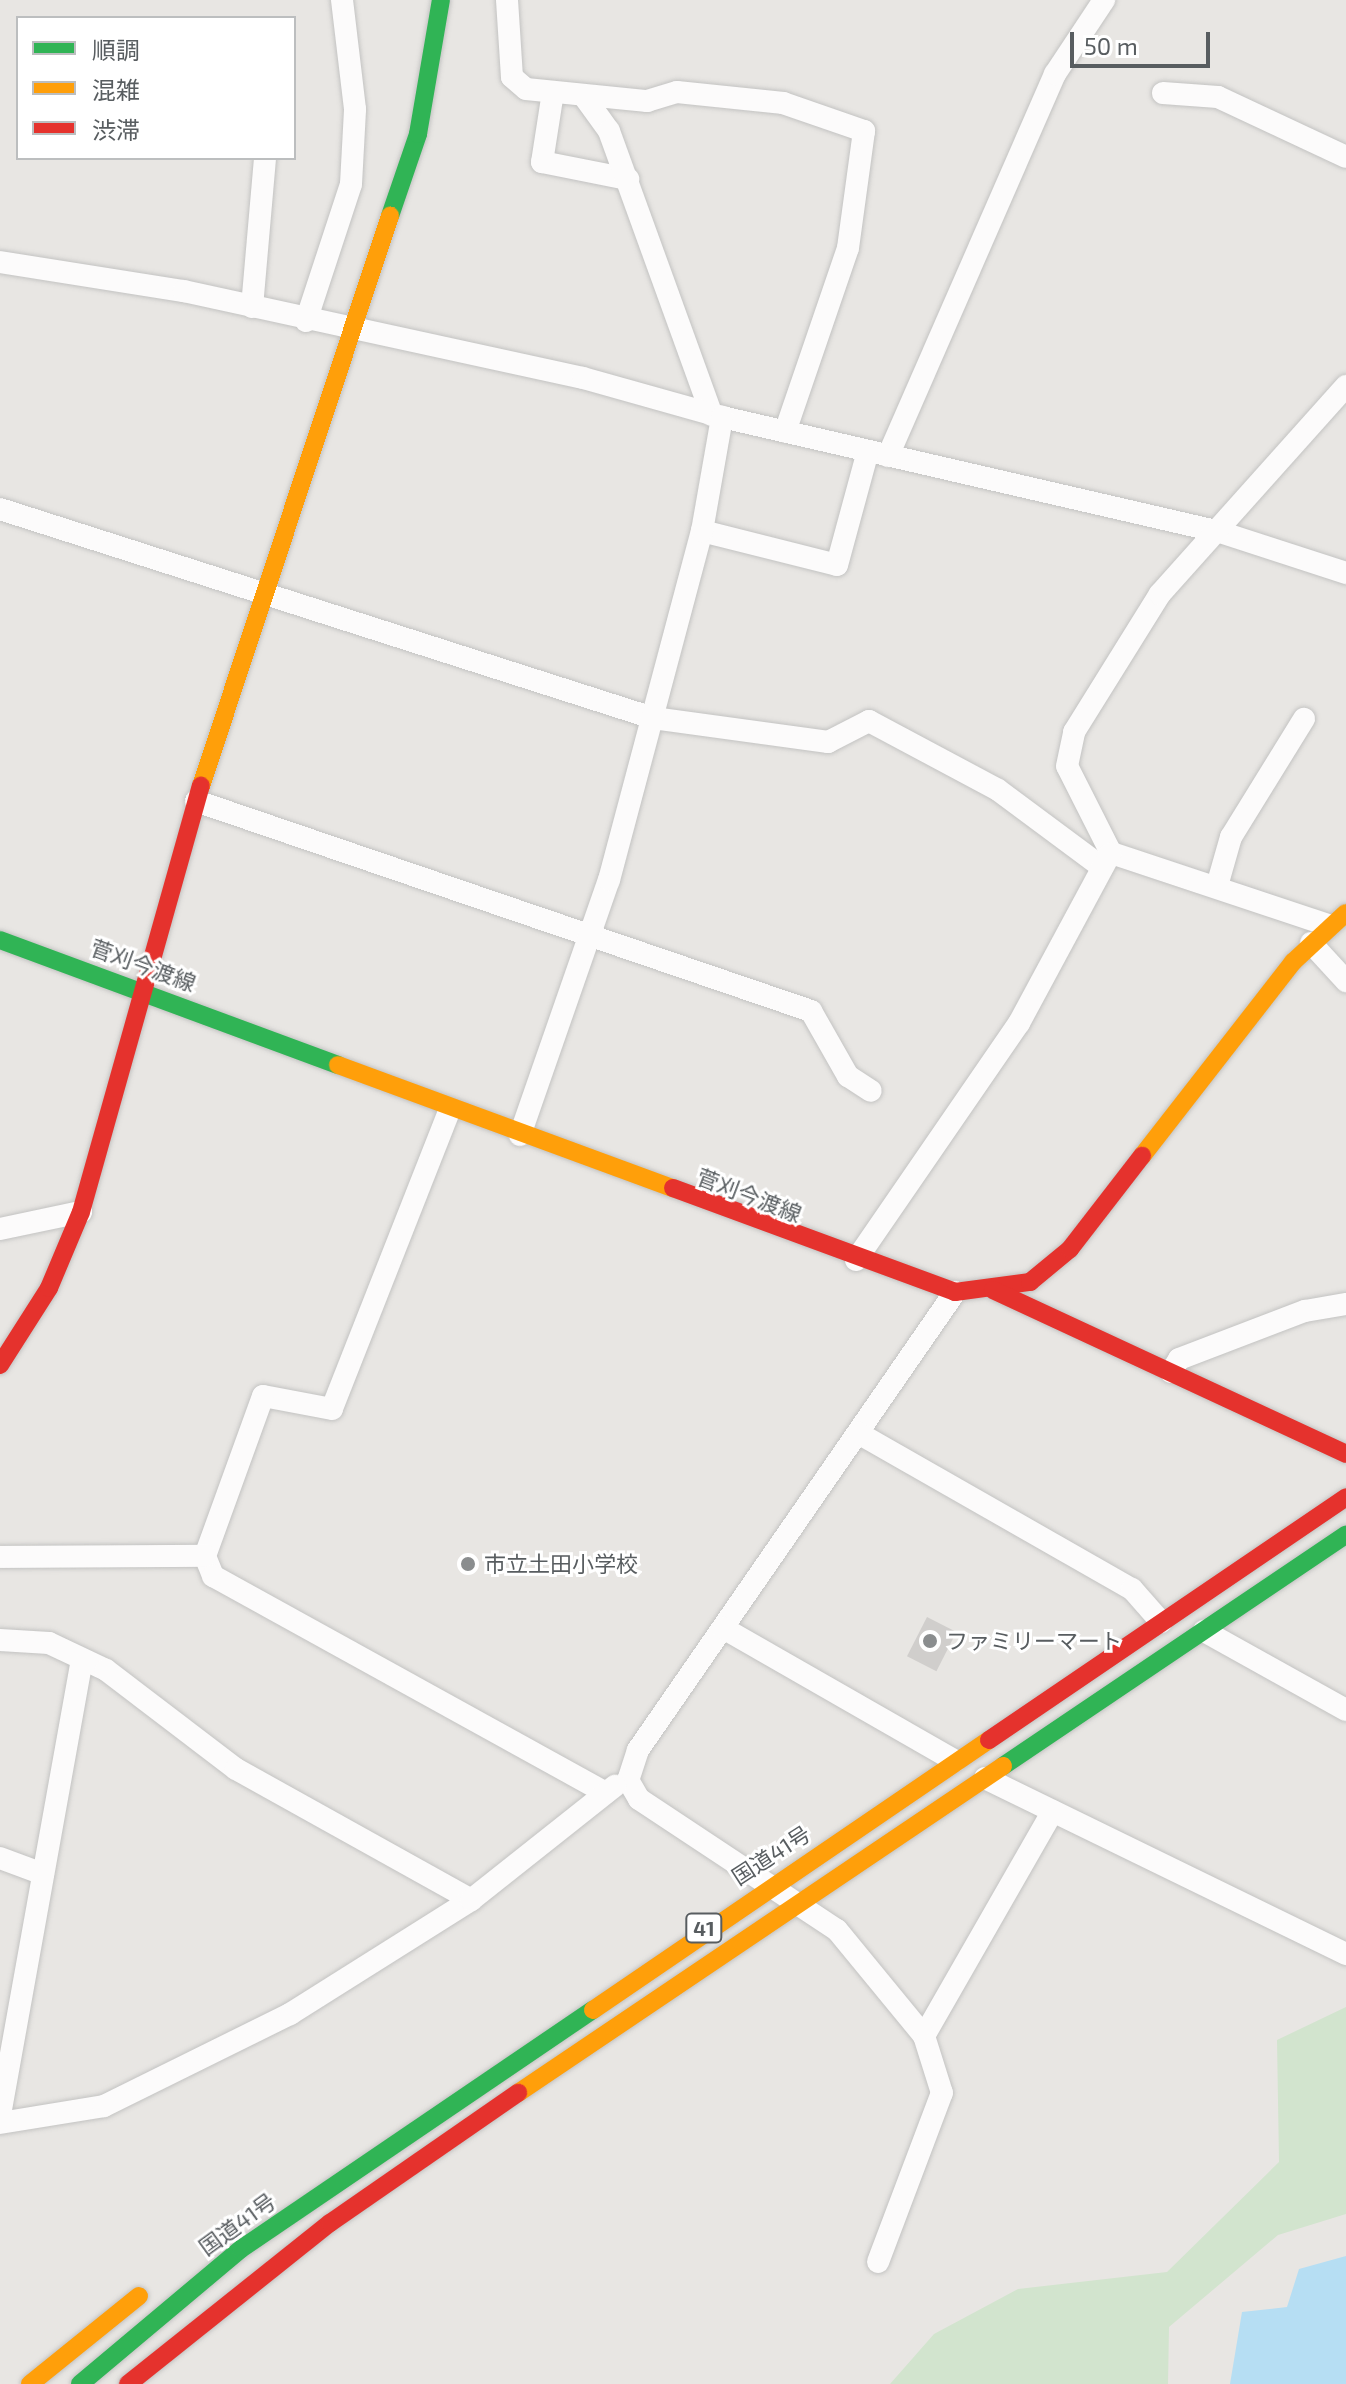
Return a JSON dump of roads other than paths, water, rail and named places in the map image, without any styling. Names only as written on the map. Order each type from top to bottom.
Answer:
[{"type":"main road","points":[[0,1365],[49,1288],[81,1212],[196,801],[418,134],[441,0]]},
{"type":"main road","name":"菅刈今渡線","points":[[0,940],[145,990],[450,1109],[856,1260],[955,1292],[993,1290],[1030,1282],[1070,1249],[1311,943],[1337,919]]},
{"type":"main road","points":[[993,1290],[1346,1454]]},
{"type":"main road","name":"国道41号","points":[[80,2384],[241,2249],[617,1988],[1346,1497]]},
{"type":"main road","name":"41","points":[[128,2384],[330,2223],[1346,1535]]},
{"type":"main road","points":[[202,2353],[274,2286],[721,1981],[745,1940]]},
{"type":"main road","points":[[595,1984],[617,1988]]},
{"type":"main road","points":[[30,2384],[151,2286]]},
{"type":"street","points":[[306,321],[351,184],[355,109],[342,0]]},
{"type":"street","points":[[507,0],[512,77],[526,89],[647,101],[677,92],[783,103],[864,131],[848,248],[785,432]]},
{"type":"street","points":[[702,531],[837,565],[878,454],[1055,74],[1104,0]]},
{"type":"street","points":[[553,92],[542,162],[628,179]]},
{"type":"street","points":[[1163,93],[1218,97],[1346,157]]},
{"type":"street","points":[[520,1135],[591,932],[653,718],[702,531],[717,416],[609,131],[583,95]]},
{"type":"street","points":[[252,307],[265,160]]},
{"type":"street","points":[[0,262],[252,307],[350,332],[583,378],[717,416],[1220,532],[1346,573]]},
{"type":"street","points":[[856,1260],[1019,1023],[1105,859],[1067,766],[1074,732],[1160,594],[1220,532],[1346,386]]},
{"type":"street","points":[[0,509],[54,521],[263,597],[653,718],[828,742],[869,721],[998,790],[1105,859],[1337,919]]},
{"type":"street","points":[[1217,886],[1231,837],[1304,719]]},
{"type":"street","points":[[196,801],[591,932],[811,1011],[848,1076],[871,1091]]},
{"type":"street","points":[[1311,943],[1346,981]]},
{"type":"street","points":[[450,1109],[332,1409],[263,1396],[205,1556],[213,1576],[605,1792]]},
{"type":"street","points":[[0,1229],[81,1212]]},
{"type":"street","points":[[0,2123],[104,2106],[290,2014],[471,1900],[605,1792],[628,1780],[638,1750],[955,1292]]},
{"type":"street","points":[[1171,1372],[1179,1359],[1305,1311],[1346,1304]]},
{"type":"street","points":[[858,1433],[1132,1589],[1161,1622]]},
{"type":"street","points":[[0,1557],[205,1556]]},
{"type":"street","points":[[723,1628],[955,1761]]},
{"type":"street","points":[[1204,1631],[1346,1710]]},
{"type":"street","points":[[0,1640],[49,1643],[82,1659],[236,1769],[471,1900]]},
{"type":"street","points":[[0,2115],[82,1659]]},
{"type":"street","points":[[985,1778],[1346,1954]]},
{"type":"street","points":[[628,1780],[639,1799],[773,1883],[837,1930],[924,2036],[942,2093],[878,2262]]},
{"type":"street","points":[[924,2036],[1053,1811]]},
{"type":"street","points":[[0,1858],[43,1874]]},
{"type":"water","points":[[1346,2256],[1346,2384],[1230,2384],[1242,2312],[1287,2307],[1299,2269]]},
{"type":"place","name":"市立土田小学校","points":[[468,1564]]},
{"type":"place","name":"ファミリーマート","points":[[930,1641]]}]
